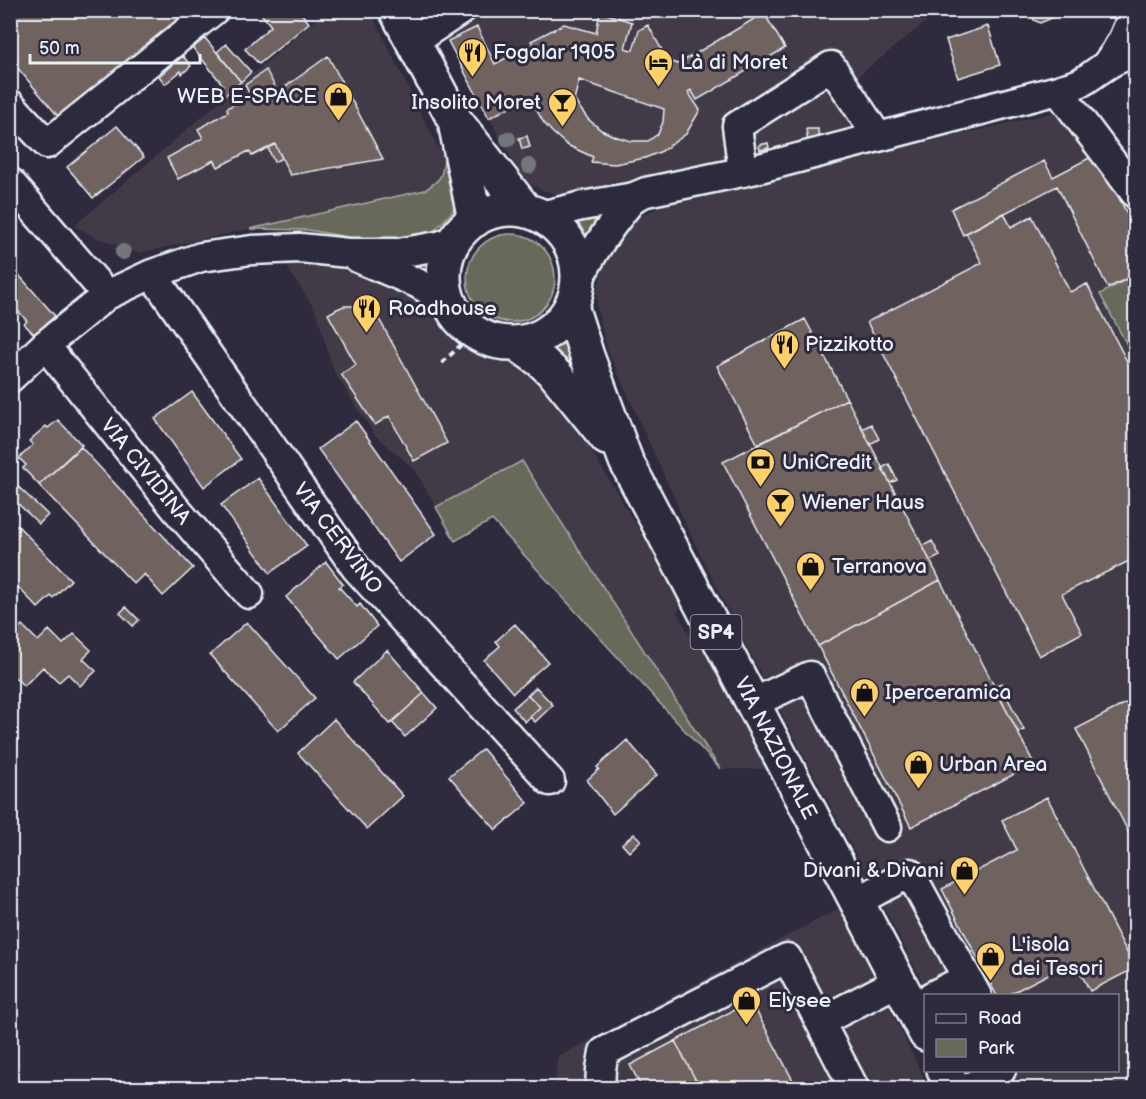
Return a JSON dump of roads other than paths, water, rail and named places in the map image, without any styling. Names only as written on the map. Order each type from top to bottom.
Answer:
[{"type":"main road","points":[[396,10],[454,119],[533,213]]},
{"type":"main road","points":[[454,119],[464,230]]},
{"type":"main road","points":[[512,209],[533,213],[554,225],[571,247],[575,259],[574,293],[560,322],[544,334],[530,340],[516,343],[496,341],[477,334],[460,320],[449,302],[444,286],[447,254],[464,230],[486,214],[512,209]]},
{"type":"main road","name":"VIA NAZIONALE","points":[[574,293],[587,356],[626,461],[856,902],[918,1003]]},
{"type":"main road","name":"VIA NAZIONALE","points":[[516,343],[556,375],[626,461]]},
{"type":"main road","points":[[944,1072],[953,1089]]},
{"type":"street","points":[[10,104],[47,144],[214,10]]},
{"type":"street","points":[[412,42],[461,10]]},
{"type":"street","points":[[1106,65],[1123,41],[1134,12]]},
{"type":"street","points":[[533,213],[634,197],[646,192],[743,172],[1058,90],[1082,82],[1120,57],[1136,54]]},
{"type":"street","points":[[1106,65],[1136,68]]},
{"type":"street","points":[[743,172],[737,126],[831,66],[878,137]]},
{"type":"street","points":[[1058,90],[1136,194]]},
{"type":"street","points":[[10,182],[107,296]]},
{"type":"street","points":[[574,293],[589,259],[605,233],[634,197]]},
{"type":"street","points":[[10,378],[45,345],[107,296],[152,274],[201,257],[252,250],[300,248],[348,253],[399,253],[438,246],[464,230]]},
{"type":"street","points":[[348,253],[417,284],[449,302]]},
{"type":"street","name":"VIA CERVINO","points":[[152,274],[356,568],[550,781]]},
{"type":"street","name":"VIA CIVIDINA","points":[[45,345],[175,508],[249,594]]},
{"type":"street","points":[[753,703],[810,676],[887,827]]},
{"type":"street","points":[[856,902],[910,873],[972,987],[948,994]]},
{"type":"street","points":[[600,1089],[604,1052],[787,958],[854,1089]]},
{"type":"street","points":[[820,1022],[918,1003]]},
{"type":"street","points":[[969,1089],[999,1072]]},
{"type":"place","name":"Fogolar 1905","points":[[472,78]]},
{"type":"place","name":"Là di Moret","points":[[659,88]]},
{"type":"place","name":"WEB E-SPACE","points":[[338,122]]},
{"type":"place","name":"Insolito Moret","points":[[562,128]]},
{"type":"place","name":"Roadhouse","points":[[367,334]]},
{"type":"place","name":"Pizzikotto","points":[[784,370]]},
{"type":"place","name":"UniCredit","points":[[761,488]]},
{"type":"place","name":"Wiener Haus","points":[[781,528]]},
{"type":"place","name":"Terranova","points":[[811,592]]},
{"type":"place","name":"Iperceramica","points":[[864,718]]},
{"type":"place","name":"Urban Area","points":[[918,790]]},
{"type":"place","name":"Divani & Divani","points":[[965,896]]},
{"type":"place","name":"L'isola dei Tesori","points":[[990,982]]},
{"type":"place","name":"Elysee","points":[[747,1026]]}]
